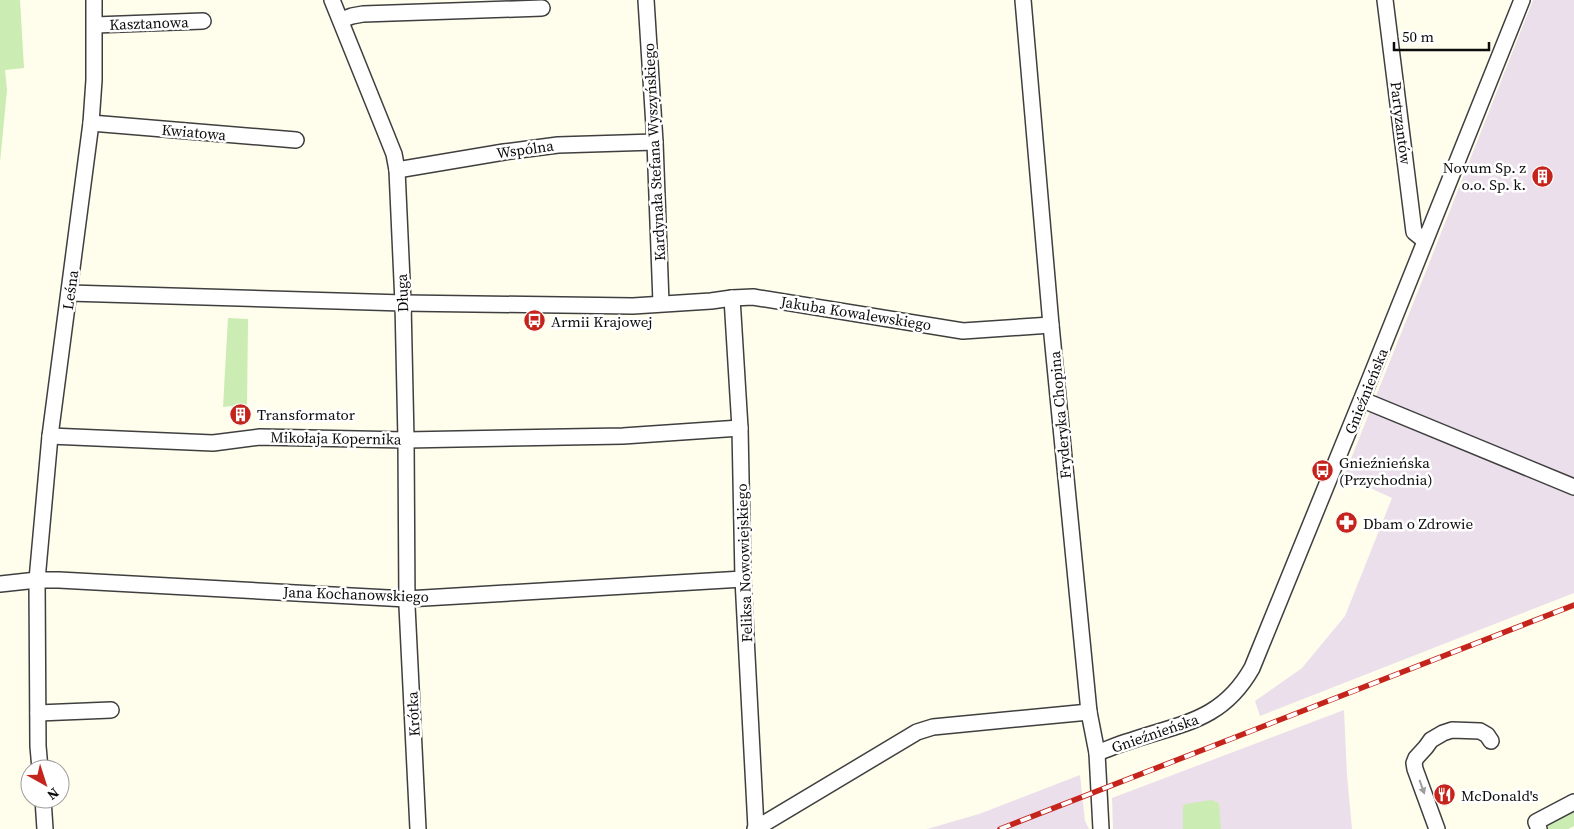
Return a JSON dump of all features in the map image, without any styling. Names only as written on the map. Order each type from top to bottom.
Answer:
[{"type":"street","name":"Leśna","points":[[40,759],[37,580],[50,436],[91,123],[94,80],[94,0]]},
{"type":"street","name":"Długa","points":[[332,0],[394,154],[397,170],[403,303],[407,598]]},
{"type":"street","name":"Kardynała Stefana Wyszyńskiego","points":[[646,0],[655,142],[661,303]]},
{"type":"street","name":"Fryderyka Chopina","points":[[1023,0],[1051,325],[1089,712],[1097,754],[1101,829]]},
{"type":"street","name":"Partyzantów","points":[[1385,0],[1414,232],[1425,241]]},
{"type":"street","name":"Gnieźnieńska","points":[[1097,754],[1129,741],[1194,721],[1216,709],[1237,692],[1252,668],[1363,400],[1522,0]]},
{"type":"street","points":[[341,20],[363,14],[542,8]]},
{"type":"street","name":"Kasztanowa","points":[[95,25],[203,21]]},
{"type":"street","name":"Kwiatowa","points":[[91,123],[296,140]]},
{"type":"street","name":"Wspólna","points":[[397,170],[558,145],[655,142]]},
{"type":"street","points":[[69,293],[403,303],[633,306],[661,303]]},
{"type":"street","name":"Jakuba Kowalewskiego","points":[[661,303],[711,301],[754,296],[963,331],[1051,325]]},
{"type":"street","name":"Feliksa Nowowiejskiego","points":[[732,298],[740,428],[743,579],[755,828]]},
{"type":"street","points":[[1363,400],[1574,487]]},
{"type":"street","name":"Mikołaja Kopernika","points":[[50,436],[213,442],[260,437],[406,440],[623,436],[740,428]]},
{"type":"street","name":"Jana Kochanowskiego","points":[[0,584],[37,580],[407,598],[743,579]]},
{"type":"street","name":"Krótka","points":[[407,598],[418,829]]},
{"type":"street","points":[[38,713],[111,710]]},
{"type":"street","points":[[755,828],[917,732],[933,727],[1089,712]]},
{"type":"street","points":[[1437,829],[1414,763],[1416,758],[1436,736],[1452,730],[1483,732],[1491,741]]},
{"type":"street","points":[[1539,829],[1536,822],[1574,802]]},
{"type":"street","points":[[44,809],[45,829]]},
{"type":"shaded area","points":[[1533,0],[1574,0],[1574,593],[1260,716],[1255,701],[1302,668],[1345,616],[1392,498],[1344,476]]},
{"type":"shaded area","points":[[1344,710],[1352,829],[1113,829],[1112,798]]},
{"type":"shaded area","points":[[1080,775],[1085,821],[1089,829],[927,829],[979,814]]},
{"type":"green space","points":[[0,0],[20,0],[24,68],[5,70],[7,90],[0,162]]},
{"type":"green space","points":[[228,318],[248,319],[247,404],[223,407]]},
{"type":"green space","points":[[1211,800],[1219,803],[1221,829],[1183,829],[1183,806]]},
{"type":"green space","points":[[1574,810],[1574,826],[1568,829],[1547,829],[1550,822]]},
{"type":"railway","points":[[1000,829],[1574,605]]},
{"type":"place","name":"Novum Sp. z o.o. Sp. k.","points":[[1542,176]]},
{"type":"place","name":"Armii Krajowej","points":[[535,321]]},
{"type":"place","name":"Transformator","points":[[241,414]]},
{"type":"place","name":"Gnieźnieńska (Przychodnia)","points":[[1323,471]]},
{"type":"place","name":"Dbam o Zdrowie","points":[[1347,523]]},
{"type":"place","name":"McDonald's","points":[[1445,795]]}]
